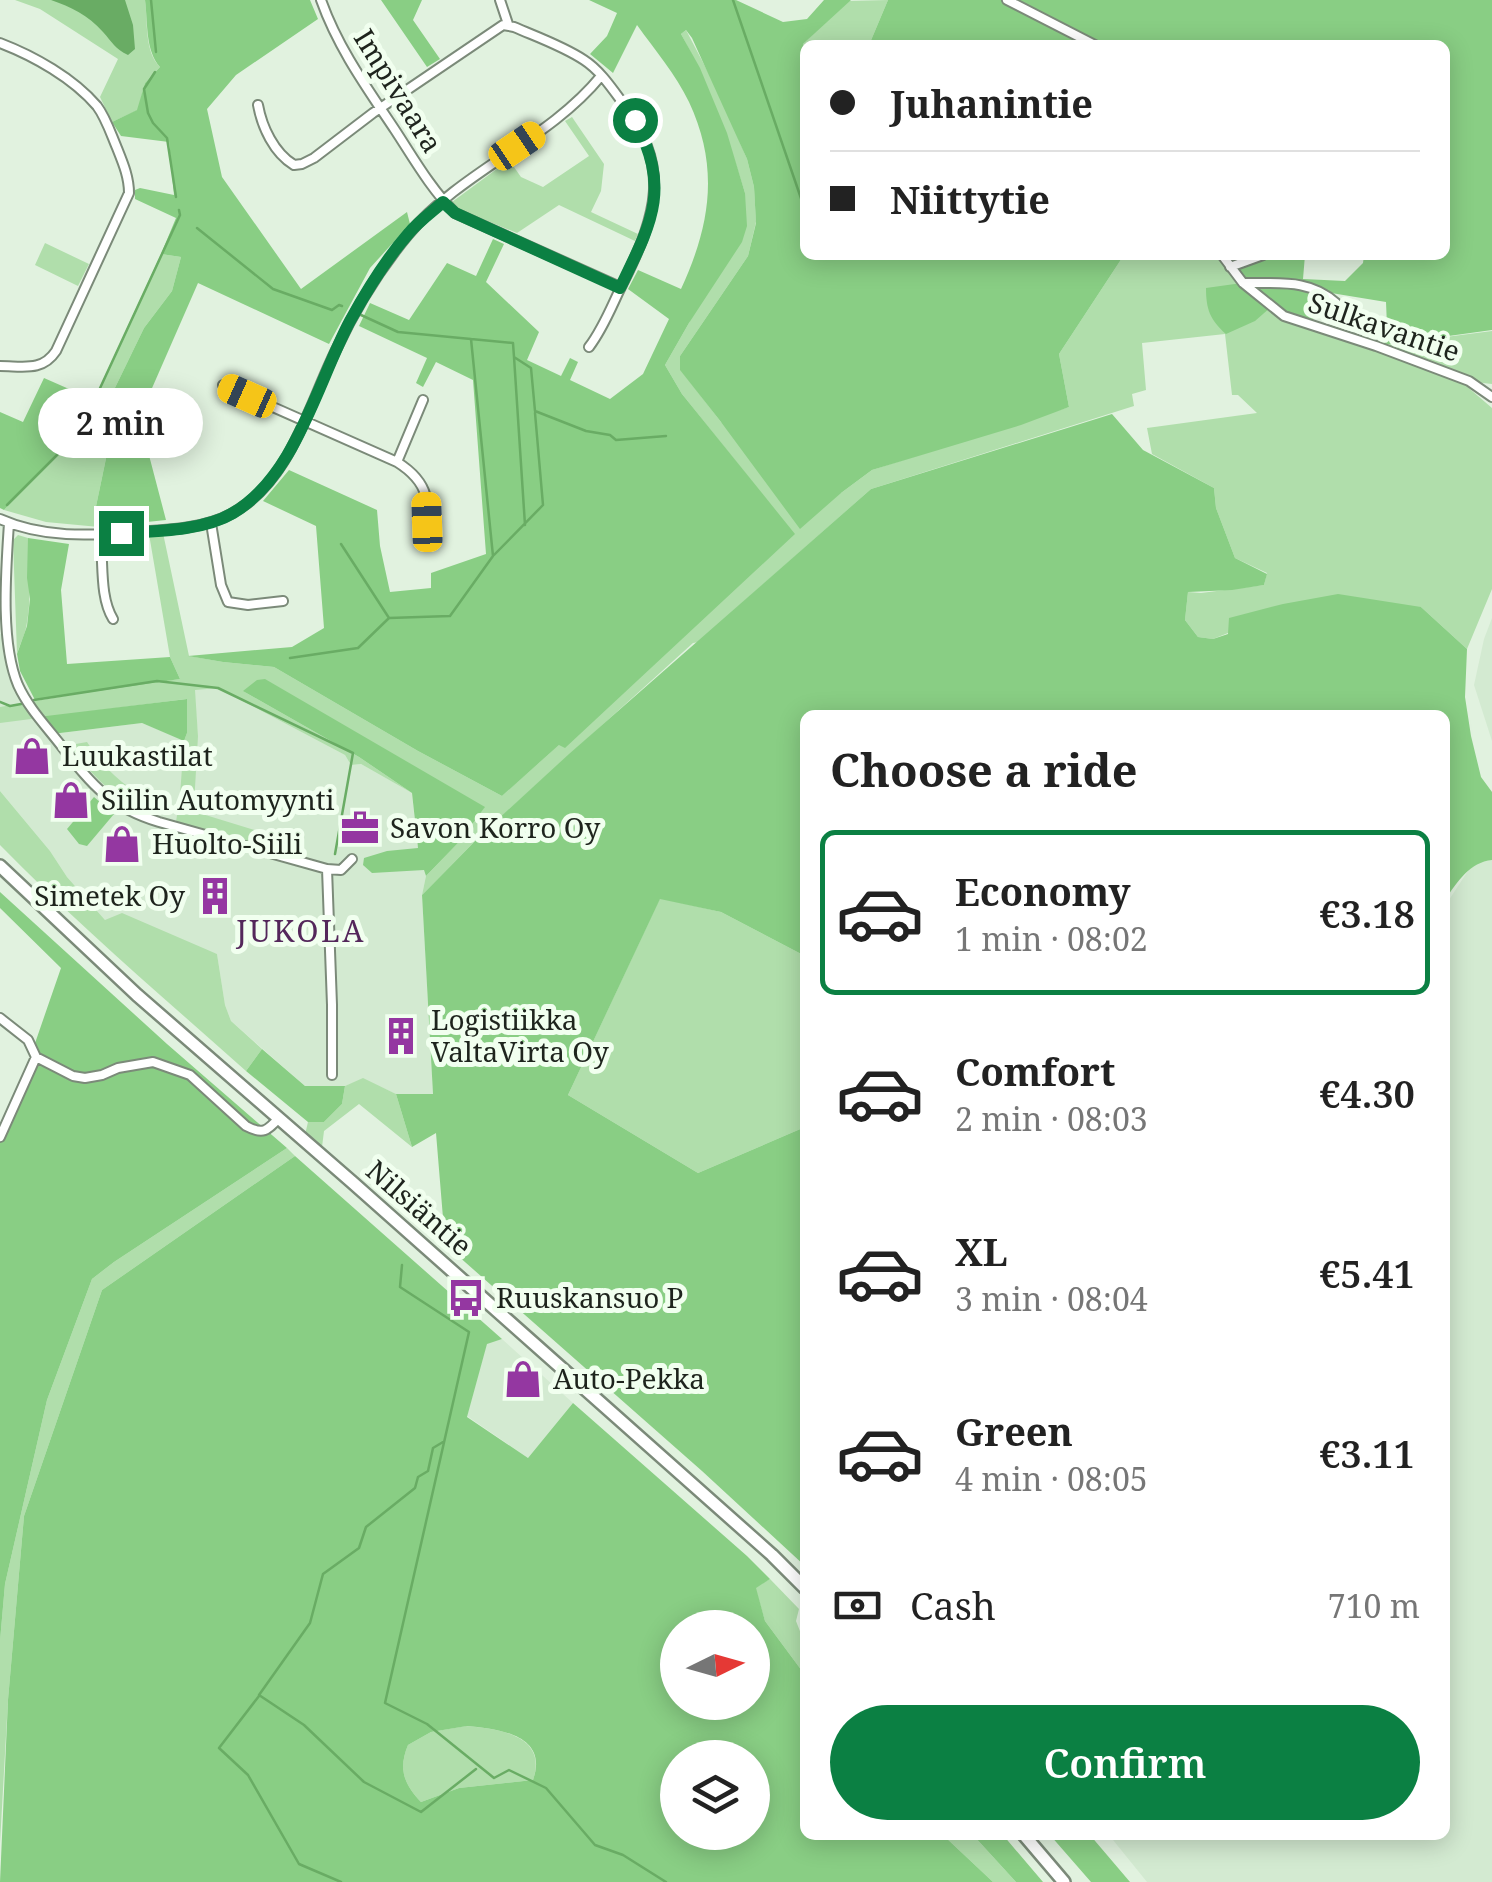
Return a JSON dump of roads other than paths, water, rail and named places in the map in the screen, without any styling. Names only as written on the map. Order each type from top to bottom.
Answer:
[{"type":"main road","name":"Nilsiäntie","points":[[0,866],[137,996],[280,1118],[800,1583]]},
{"type":"main road","points":[[1028,1840],[1064,1882]]},
{"type":"street","name":"Impivaara","points":[[321,0],[352,65],[443,202]]},
{"type":"street","points":[[500,0],[508,24],[579,57],[602,76],[635,120],[651,153],[655,180],[649,224],[603,326],[589,347]]},
{"type":"street","points":[[1007,0],[1085,40]]},
{"type":"street","points":[[258,105],[263,127],[281,154],[294,165],[302,164],[508,24]]},
{"type":"street","points":[[0,42],[59,74],[87,96],[109,128],[129,179],[129,193],[49,361],[43,365],[0,366]]},
{"type":"street","points":[[352,859],[341,870],[327,869],[136,815],[109,799],[84,777],[28,704],[16,680],[8,650],[5,613],[4,521],[43,532],[100,535],[159,530],[211,523],[255,497],[288,456],[334,352],[365,294],[410,232],[495,160],[572,106],[602,76]]},
{"type":"street","points":[[443,202],[455,213],[620,288]]},
{"type":"street","name":"Sulkavantie","points":[[1225,260],[1243,283],[1284,316],[1469,381],[1492,397]]},
{"type":"street","points":[[1230,267],[1249,260]]},
{"type":"street","points":[[1243,283],[1308,286],[1336,304]]},
{"type":"street","points":[[1469,381],[1492,386]]},
{"type":"street","points":[[222,385],[412,472],[424,486],[426,542]]},
{"type":"street","points":[[397,462],[423,400]]},
{"type":"street","points":[[211,523],[221,585],[228,602],[248,605],[283,601]]},
{"type":"street","points":[[100,535],[103,580],[113,619]]},
{"type":"street","points":[[327,869],[332,1075]]},
{"type":"street","points":[[0,1018],[28,1040],[36,1058],[73,1076],[85,1078],[153,1062],[190,1075],[257,1132],[268,1130],[280,1118]]},
{"type":"street","points":[[0,1136],[36,1058]]},
{"type":"waterway","points":[[151,0],[156,52]]},
{"type":"waterway","points":[[733,0],[800,195]]},
{"type":"waterway","points":[[155,72],[144,89],[148,113],[167,138],[176,197]]},
{"type":"waterway","points":[[7,505],[58,454],[71,429],[83,425],[179,210]]},
{"type":"waterway","points":[[197,228],[273,289],[332,310],[342,306]]},
{"type":"waterway","points":[[361,315],[398,332],[513,343],[514,357],[531,368],[535,411],[616,440],[666,436]]},
{"type":"waterway","points":[[341,544],[389,618],[450,616],[493,556],[471,339]]},
{"type":"waterway","points":[[514,357],[525,525]]},
{"type":"waterway","points":[[494,555],[543,505],[535,413]]},
{"type":"waterway","points":[[290,658],[358,648],[389,618]]},
{"type":"waterway","points":[[34,700],[157,681],[218,688],[353,753],[335,854]]},
{"type":"waterway","points":[[0,702],[10,706],[21,704]]},
{"type":"waterway","points":[[402,1265],[400,1287],[469,1332],[385,1703],[427,1724],[494,1778],[509,1770],[546,1788],[595,1845],[623,1855],[666,1882]]},
{"type":"waterway","points":[[443,1442],[433,1448],[428,1471],[418,1477],[415,1488],[366,1527],[359,1548],[323,1574],[310,1623],[259,1695],[304,1725],[364,1782],[421,1812],[476,1769]]},
{"type":"waterway","points":[[259,1696],[219,1748],[248,1775],[299,1864],[341,1882]]},
{"type":"place","name":"Luukastilat","points":[[32,756]]},
{"type":"place","name":"Siilin Automyynti","points":[[71,800]]},
{"type":"place","name":"Savon Korro Oy","points":[[360,828]]},
{"type":"place","name":"Huolto-Siili","points":[[122,844]]},
{"type":"place","name":"Simetek Oy","points":[[215,896]]},
{"type":"place","name":"Logistiikka ValtaVirta Oy","points":[[401,1036]]},
{"type":"place","name":"Ruuskansuo P","points":[[466,1298]]},
{"type":"place","name":"Auto-Pekka","points":[[523,1379]]},
{"type":"district","name":"JUKOLA","points":[[301,932]]}]
